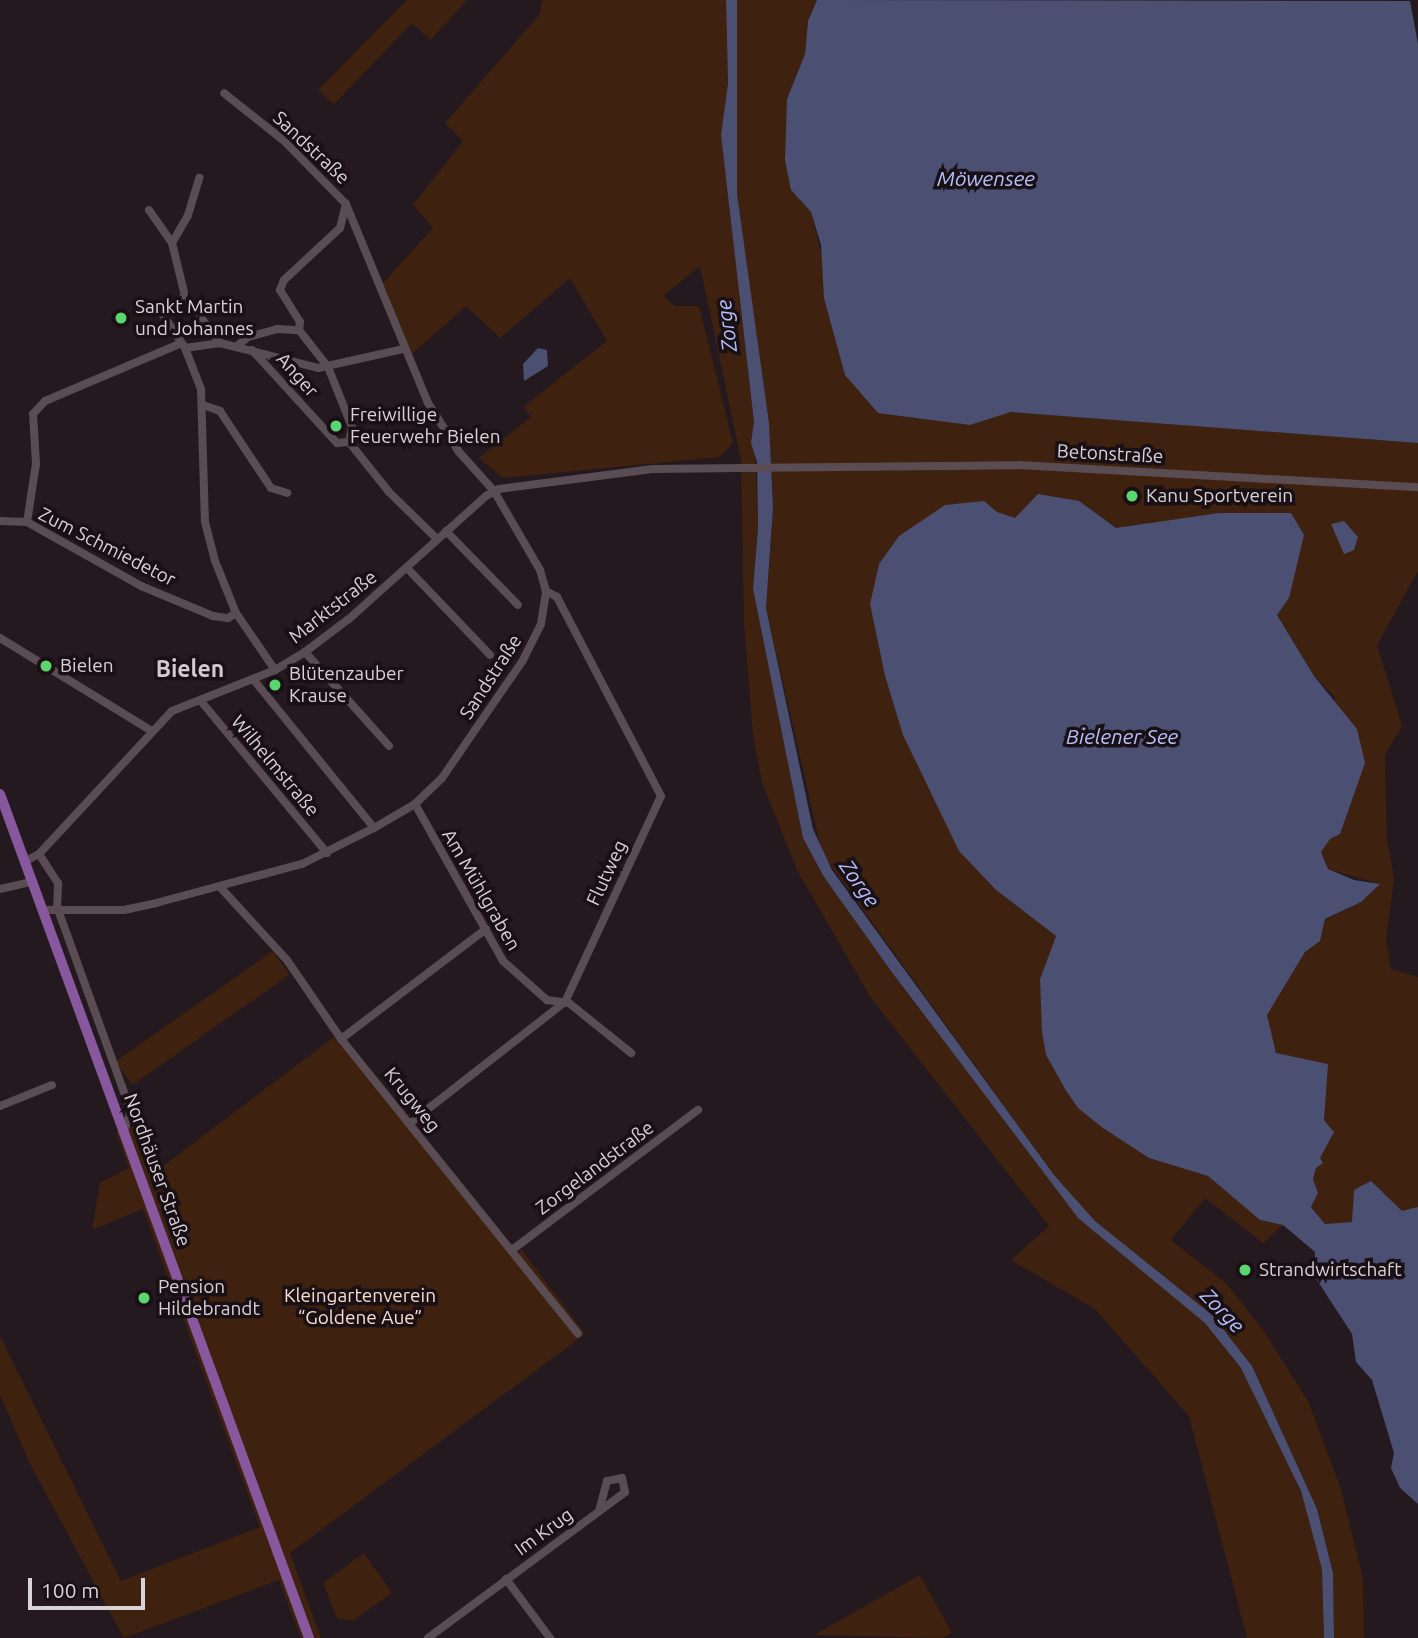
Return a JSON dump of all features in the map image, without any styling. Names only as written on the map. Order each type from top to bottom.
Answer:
[{"type":"main road","name":"Nordhäuser Straße","points":[[0,794],[309,1638]]},
{"type":"street","name":"Sandstraße","points":[[42,910],[57,907],[124,910],[220,887],[327,853],[374,828],[415,804],[442,778],[523,660],[541,624],[546,591],[528,546],[494,491],[443,431],[404,349],[346,204],[283,141],[223,93]]},
{"type":"street","points":[[172,243],[188,215],[199,178]]},
{"type":"street","points":[[346,204],[340,228],[284,280],[280,290],[300,322],[299,330],[328,368],[404,349]]},
{"type":"street","points":[[149,210],[172,243],[186,296],[220,343]]},
{"type":"street","points":[[186,296],[163,315],[182,346],[204,405],[201,465],[205,522],[215,561],[236,612],[275,670]]},
{"type":"street","points":[[237,346],[248,337],[277,329],[299,330]]},
{"type":"street","name":"Anger","points":[[27,522],[36,464],[33,414],[45,401],[182,346],[220,343],[328,368],[352,427],[349,442],[389,492],[436,539]]},
{"type":"street","name":"Anger","points":[[252,350],[337,443],[349,442]]},
{"type":"street","points":[[204,405],[220,411],[271,488],[287,492]]},
{"type":"street","name":"Betonstraße","points":[[494,491],[653,469],[742,466],[1018,465],[1418,487]]},
{"type":"street","name":"Marktstraße","points":[[24,862],[39,854],[172,711],[275,670],[305,652],[407,568],[436,539],[494,491]]},
{"type":"street","name":"Zum Schmiedetor","points":[[0,521],[27,522],[141,586],[213,616],[228,618],[236,612]]},
{"type":"street","points":[[446,531],[518,605]]},
{"type":"street","points":[[407,568],[490,655]]},
{"type":"street","name":"Flutweg","points":[[410,1123],[565,1002],[661,796],[557,597],[546,591]]},
{"type":"street","points":[[0,638],[152,731]]},
{"type":"street","points":[[305,652],[389,746]]},
{"type":"street","points":[[253,678],[374,828]]},
{"type":"street","name":"Wilhelmstraße","points":[[200,700],[327,853]]},
{"type":"street","name":"Am Mühlgraben","points":[[415,804],[503,961],[520,980],[547,1000],[565,1002],[631,1053]]},
{"type":"street","points":[[39,854],[58,883],[57,907],[131,1111],[124,1131]]},
{"type":"street","points":[[0,889],[31,882]]},
{"type":"street","name":"Krugweg","points":[[220,887],[287,960],[341,1039],[578,1334]]},
{"type":"street","points":[[341,1039],[486,929]]},
{"type":"street","points":[[0,1106],[52,1085]]},
{"type":"street","name":"Zorgelandstraße","points":[[512,1250],[698,1110]]},
{"type":"street","name":"Im Krug","points":[[428,1638],[599,1511]]},
{"type":"street","name":"Im Krug","points":[[506,1579],[550,1638]]},
{"type":"green space","points":[[407,0],[467,0],[431,40],[412,23],[334,104],[318,90]]},
{"type":"green space","points":[[542,0],[726,0],[728,83],[721,135],[754,422],[758,528],[753,589],[803,838],[824,877],[891,971],[1078,1218],[1205,1323],[1241,1368],[1282,1446],[1308,1511],[1322,1569],[1324,1638],[1247,1638],[1189,1416],[1095,1309],[1011,1260],[1049,1226],[871,998],[798,872],[762,783],[753,735],[744,625],[741,460],[700,266],[658,300],[664,296],[674,306],[699,306],[733,443],[720,457],[503,478],[479,458],[531,417],[523,407],[607,341],[570,278],[500,338],[466,306],[412,354],[383,283],[433,228],[413,205],[463,141],[445,123],[540,14]]},
{"type":"green space","points":[[737,0],[817,0],[808,21],[805,54],[787,99],[791,190],[811,212],[826,272],[824,298],[970,425],[1011,412],[1418,443],[1418,571],[1377,645],[1402,726],[1385,755],[1387,839],[1394,878],[1386,941],[1391,969],[1418,977],[1418,1207],[1402,1212],[1354,1190],[1353,1222],[1325,1224],[1311,1206],[1318,1193],[1313,1179],[1331,1128],[1324,1121],[1327,1064],[1276,1053],[1266,1015],[1305,952],[1320,941],[1325,920],[1361,902],[1380,884],[1328,869],[1321,852],[1330,838],[1340,834],[1349,803],[1334,696],[1314,676],[1277,615],[1289,598],[1116,528],[1079,501],[1030,508],[1015,518],[997,512],[984,501],[899,536],[879,564],[870,604],[885,676],[903,735],[923,772],[996,890],[1056,936],[1040,979],[1046,1055],[1065,1089],[1078,1108],[1149,1158],[1208,1176],[1260,1220],[1283,1225],[1263,1243],[1205,1198],[1171,1240],[1227,1284],[1265,1333],[1308,1401],[1341,1489],[1363,1579],[1364,1638],[1334,1638],[1333,1573],[1317,1509],[1252,1366],[1212,1315],[1095,1221],[1054,1175],[822,853],[766,608],[773,507],[768,412],[760,381],[737,194]]},
{"type":"green space","points":[[273,951],[290,975],[132,1085],[116,1061]]},
{"type":"green space","name":"Kleingartenverein “Goldene Aue”","points":[[334,1037],[513,1257],[522,1250],[585,1334],[290,1553],[321,1638],[301,1638],[279,1580],[124,1638],[30,1464],[0,1395],[0,1336],[121,1581],[260,1527],[143,1209],[92,1230],[100,1183],[129,1168],[116,1132],[142,1123],[158,1170]]},
{"type":"green space","points":[[364,1553],[392,1593],[353,1621],[337,1618],[323,1583]]},
{"type":"green space","points":[[920,1575],[952,1633],[942,1638],[814,1635]]},
{"type":"water","points":[[726,0],[737,0],[737,194],[769,423],[773,507],[766,608],[813,829],[832,870],[1054,1175],[1095,1221],[1212,1315],[1252,1366],[1317,1509],[1333,1573],[1334,1638],[1324,1638],[1322,1569],[1301,1491],[1241,1368],[1205,1323],[1078,1218],[891,971],[824,877],[803,838],[753,589],[758,528],[757,462],[751,443],[754,422],[721,135],[728,83]]},
{"type":"water","name":"Möwensee","points":[[817,0],[1410,1],[1418,44],[1418,443],[1011,412],[970,425],[878,413],[845,375],[824,298],[821,245],[811,212],[791,190],[785,160],[787,99],[805,54],[808,21]]},
{"type":"water","points":[[538,348],[547,350],[548,366],[524,381],[523,364]]},
{"type":"water","name":"Bielener See","points":[[1038,494],[1079,501],[1116,528],[1219,513],[1291,513],[1304,535],[1289,598],[1277,615],[1314,676],[1357,729],[1365,763],[1340,834],[1330,839],[1321,852],[1328,869],[1354,880],[1380,884],[1361,902],[1325,919],[1320,941],[1305,952],[1267,1015],[1276,1053],[1328,1064],[1324,1120],[1334,1132],[1320,1158],[1323,1163],[1316,1168],[1313,1179],[1318,1193],[1311,1207],[1325,1224],[1352,1222],[1354,1190],[1371,1181],[1402,1211],[1418,1207],[1418,1504],[1400,1488],[1391,1468],[1394,1453],[1372,1380],[1356,1362],[1352,1334],[1315,1277],[1315,1252],[1283,1225],[1260,1220],[1208,1176],[1149,1158],[1078,1108],[1065,1089],[1046,1055],[1042,1032],[1040,979],[1056,936],[996,890],[959,851],[903,735],[885,676],[870,604],[879,564],[899,536],[945,505],[984,501],[997,512],[1015,518]]},
{"type":"water","points":[[1344,521],[1358,537],[1354,550],[1344,554],[1331,524]]},
{"type":"place","name":"Sankt Martin und Johannes","points":[[121,318]]},
{"type":"place","name":"Freiwillige Feuerwehr Bielen","points":[[336,426]]},
{"type":"place","name":"Kanu Sportverein","points":[[1132,496]]},
{"type":"place","name":"Bielen","points":[[46,666]]},
{"type":"place","name":"Blütenzauber Krause","points":[[275,685]]},
{"type":"place","name":"Strandwirtschaft","points":[[1245,1270]]},
{"type":"place","name":"Pension Hildebrandt","points":[[144,1298]]},
{"type":"district","name":"Bielen","points":[[190,669]]},
{"type":"water label","name":"Zorge","points":[[726,326]]},
{"type":"water label","name":"Zorge","points":[[860,883]]},
{"type":"water label","name":"Zorge","points":[[1223,1310]]}]
